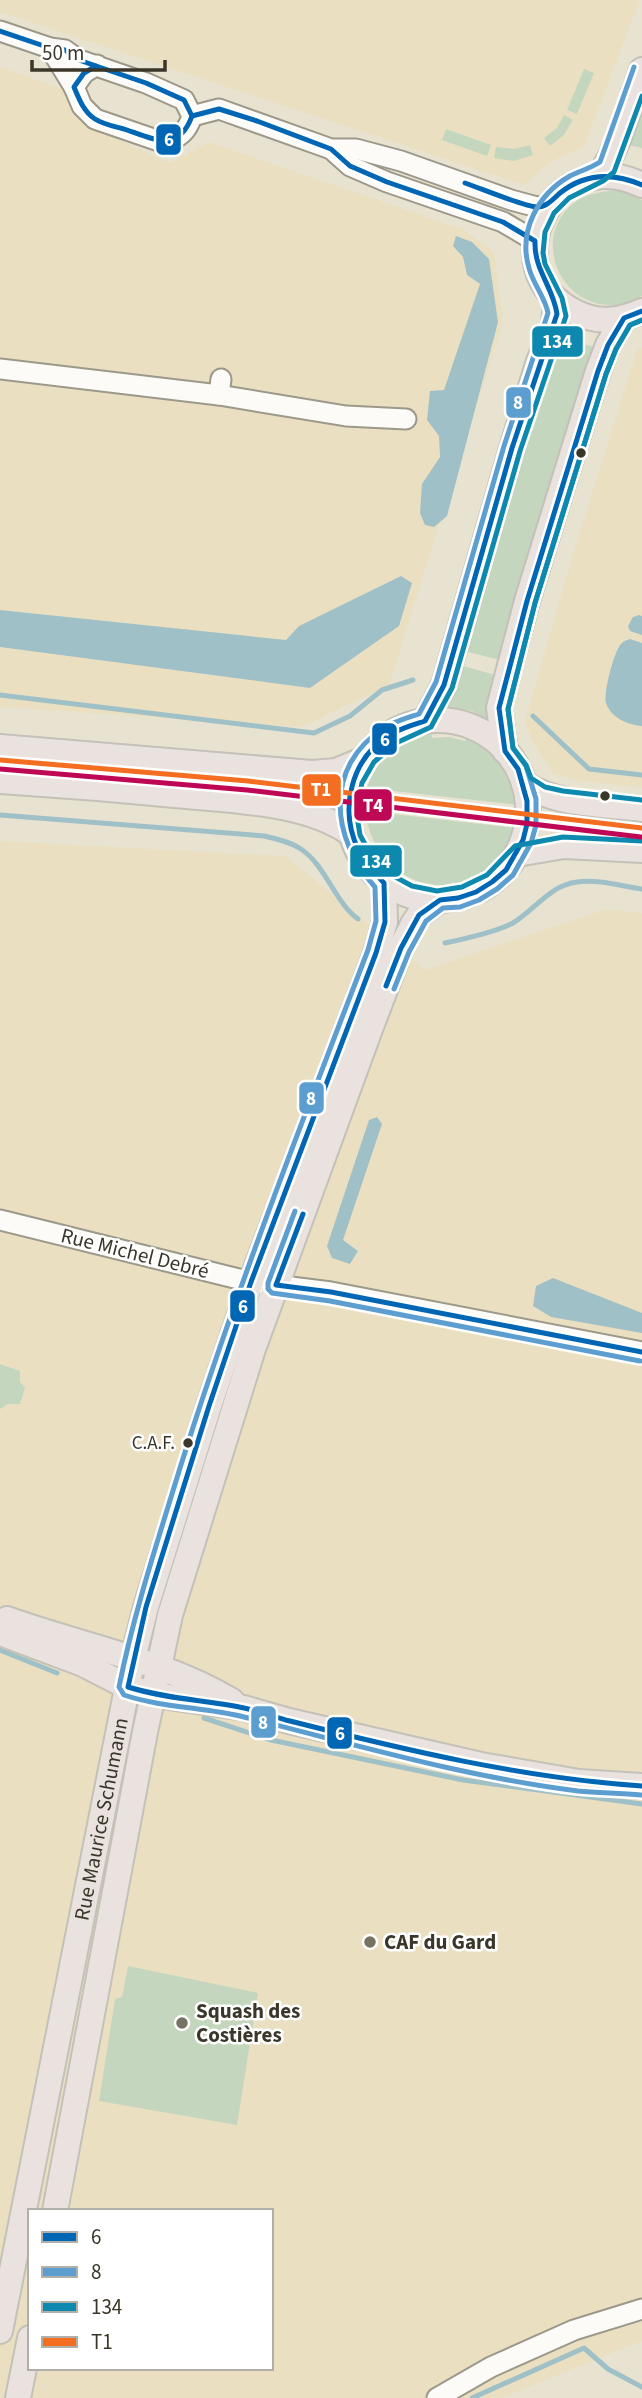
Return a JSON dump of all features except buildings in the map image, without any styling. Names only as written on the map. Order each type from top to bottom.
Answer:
[{"type":"main road","points":[[598,176],[607,167],[642,70]]},
{"type":"main road","points":[[633,314],[602,320],[583,316],[556,300],[548,291],[536,263],[535,241],[537,228],[548,205],[571,185],[598,176],[621,177],[642,185]]},
{"type":"main road","points":[[425,721],[444,685],[512,449],[553,328],[557,314],[556,300]]},
{"type":"main road","points":[[505,751],[499,708],[524,613],[598,371],[608,345],[633,314]]},
{"type":"main road","points":[[425,721],[462,723],[486,734],[505,751],[518,769],[527,801],[527,824],[517,854],[506,870],[476,892],[440,901],[412,897],[384,883],[362,858],[351,834],[348,816],[350,794],[365,759],[386,737],[425,721]]},
{"type":"main road","points":[[0,747],[312,773],[336,772],[365,759]]},
{"type":"main road","points":[[0,781],[96,787],[284,808],[331,821],[351,834]]},
{"type":"main road","points":[[524,784],[542,795],[561,800],[642,809]]},
{"type":"main road","points":[[517,854],[564,846],[642,850]]},
{"type":"main road","name":"Rue Maurice Schumann","points":[[0,2331],[133,1658],[146,1607],[251,1282],[376,953],[385,922],[384,883]]},
{"type":"main road","name":"Rue Maurice Schumann","points":[[55,2209],[170,1615],[253,1349],[401,948],[419,915],[440,901]]},
{"type":"main road","points":[[0,1617],[159,1667],[216,1692],[244,1708]]},
{"type":"main road","points":[[0,1633],[83,1664],[128,1687],[154,1695],[244,1708],[481,1765],[579,1782],[642,1786]]},
{"type":"main road","points":[[18,2398],[28,2348]]},
{"type":"street","points":[[0,31],[50,48],[65,50],[79,60],[184,100],[192,116],[188,128],[182,135],[162,142],[95,119],[82,106],[74,87],[50,48]]},
{"type":"street","points":[[74,87],[84,74],[97,65]]},
{"type":"street","points":[[192,116],[219,109],[331,149],[356,149],[401,160],[512,200],[537,207],[548,205]]},
{"type":"street","points":[[331,149],[350,166],[387,182],[503,222],[535,241]]},
{"type":"street","points":[[0,369],[220,387],[346,416],[406,419]]},
{"type":"street","name":"Rue Michel Debré","points":[[0,1220],[251,1282],[344,1294],[642,1352]]},
{"type":"street","points":[[437,2398],[491,2367],[575,2330],[642,2309]]},
{"type":"shaded area","points":[[0,0],[640,0],[584,146],[549,163],[524,185],[0,12]]},
{"type":"shaded area","points":[[0,67],[68,91],[90,127],[170,163],[209,142],[462,229],[494,252],[503,323],[389,685],[301,727],[0,707]]},
{"type":"shaded area","points":[[642,348],[642,788],[575,780],[553,774],[531,739],[525,721],[569,567],[637,350]]},
{"type":"shaded area","points":[[0,841],[285,856],[425,970],[607,909],[642,913],[642,2341],[501,2398],[0,2398]]},
{"type":"green space","points":[[584,69],[594,73],[577,114],[567,110]]},
{"type":"green space","points":[[642,111],[642,148],[628,145]]},
{"type":"green space","points":[[564,115],[573,120],[564,135],[550,146],[544,138],[557,128]]},
{"type":"green space","points":[[446,129],[491,145],[487,156],[442,140]]},
{"type":"green space","points":[[530,145],[533,155],[514,161],[494,158],[496,147],[514,149]]},
{"type":"green space","points":[[615,190],[642,200],[642,296],[615,305],[592,302],[576,293],[564,280],[556,264],[553,247],[555,230],[563,214],[578,200],[592,194]]},
{"type":"green space","points":[[559,337],[598,348],[504,661],[464,651]]},
{"type":"green space","points":[[460,665],[499,676],[493,722],[472,711],[442,707]]},
{"type":"green space","points":[[432,731],[432,738],[449,737],[465,741],[468,734],[498,754],[514,781],[520,805],[367,788],[377,767],[391,750],[410,738]]},
{"type":"green space","points":[[365,811],[516,828],[502,855],[482,874],[459,884],[434,885],[411,878],[390,864],[374,841]]},
{"type":"green space","points":[[0,1364],[20,1371],[20,1382],[25,1388],[20,1404],[8,1404],[0,1409]]},
{"type":"green space","name":"Squash des Costières","points":[[128,1966],[258,1993],[237,2125],[99,2101],[115,1999],[122,1997]]},
{"type":"water","points":[[456,236],[472,242],[489,259],[498,322],[447,516],[434,527],[425,525],[420,513],[422,484],[440,457],[439,436],[427,420],[430,391],[444,390],[480,284],[467,275],[463,257],[453,246]]},
{"type":"water","points":[[401,576],[412,583],[399,626],[310,688],[0,647],[0,610],[286,640],[299,626]]},
{"type":"water","points":[[642,616],[642,635],[630,631],[628,626],[633,617]]},
{"type":"water","points":[[630,639],[642,643],[642,726],[621,720],[608,708],[605,698],[615,655],[621,644]]},
{"type":"water","points":[[377,1117],[382,1124],[343,1240],[358,1251],[350,1264],[332,1258],[327,1246],[369,1120]]},
{"type":"water","points":[[553,1278],[642,1313],[642,1333],[551,1317],[533,1306],[536,1286]]},
{"type":"waterway","points":[[0,695],[314,733],[350,716],[382,690],[413,680]]},
{"type":"waterway","points":[[533,716],[589,769],[642,775]]},
{"type":"waterway","points":[[0,815],[264,836],[279,840],[310,856],[342,903],[358,919]]},
{"type":"waterway","points":[[445,943],[513,923],[567,884],[593,881],[642,889]]},
{"type":"waterway","points":[[0,1650],[57,1673]]},
{"type":"waterway","points":[[204,1718],[271,1740],[463,1780],[642,1804]]},
{"type":"waterway","points":[[472,2398],[584,2348],[608,2369],[642,2387]]},
{"type":"transit line","name":"6","points":[[0,31],[50,48],[65,50],[79,60],[96,66]]},
{"type":"transit line","name":"6","points":[[96,66],[146,83],[184,100],[192,116],[187,127],[180,135],[165,140],[147,137],[95,119],[85,109],[74,87],[84,73],[96,66]]},
{"type":"transit line","name":"8","points":[[634,67],[600,162],[570,176],[549,193],[540,203],[529,227],[526,241],[529,268],[548,313],[504,446],[436,682],[419,714],[384,728],[364,744],[351,763],[343,783],[340,804],[342,826],[360,868],[375,887],[376,921],[368,950],[223,1337],[147,1576],[119,1687],[124,1695],[139,1699],[244,1717],[410,1759],[494,1777],[578,1791],[641,1795]]},
{"type":"transit line","name":"134","points":[[642,96],[614,172],[603,181],[569,198],[554,213],[545,232],[545,264],[562,298],[566,316],[520,451],[452,688],[431,727],[396,743],[374,762],[362,783],[356,810],[360,835],[372,857],[390,874],[412,886],[437,891],[462,887],[487,875],[515,846],[563,837],[642,841]]},
{"type":"transit line","name":"6","points":[[192,116],[219,109],[257,121],[331,149],[350,166],[387,182],[503,222],[535,241],[537,261],[557,314],[512,448],[444,685],[425,721],[398,730],[377,745],[366,757],[352,786],[349,801],[352,834],[363,858],[384,883],[385,922],[376,953],[251,1282],[209,1406],[146,1607],[128,1687],[244,1708],[333,1732],[509,1770],[642,1786]]},
{"type":"transit line","name":"6","points":[[465,183],[537,207],[547,204],[570,186],[590,179],[621,178],[642,185]]},
{"type":"transit line","name":"6","points":[[386,986],[401,948],[419,915],[440,900],[476,892],[492,882],[506,870],[523,840],[527,824],[527,801],[518,769],[505,751],[499,708],[527,601],[598,371],[608,345],[624,318],[642,311]]},
{"type":"transit line","name":"8","points":[[394,989],[409,952],[426,921],[443,908],[460,907],[497,889],[513,875],[531,843],[536,825],[536,799],[526,766],[513,748],[508,709],[535,603],[606,374],[630,325],[642,320]]},
{"type":"transit line","name":"134","points":[[642,320],[630,325],[606,374],[535,603],[508,709],[513,748],[526,765],[531,778],[545,787],[563,791],[642,800]]},
{"type":"transit line","name":"T1","points":[[0,760],[248,781],[642,828]]},
{"type":"transit line","name":"T4","points":[[0,769],[247,790],[641,837]]},
{"type":"transit line","name":"8","points":[[295,1211],[268,1283],[268,1289],[272,1293],[330,1301],[640,1361]]},
{"type":"transit line","name":"6","points":[[303,1214],[276,1285],[331,1292],[642,1352]]},
{"type":"place","name":"C.A.F.","points":[[188,1443]]},
{"type":"place","name":"CAF du Gard","points":[[370,1942]]},
{"type":"place","name":"Squash des Costières","points":[[182,2023]]}]
